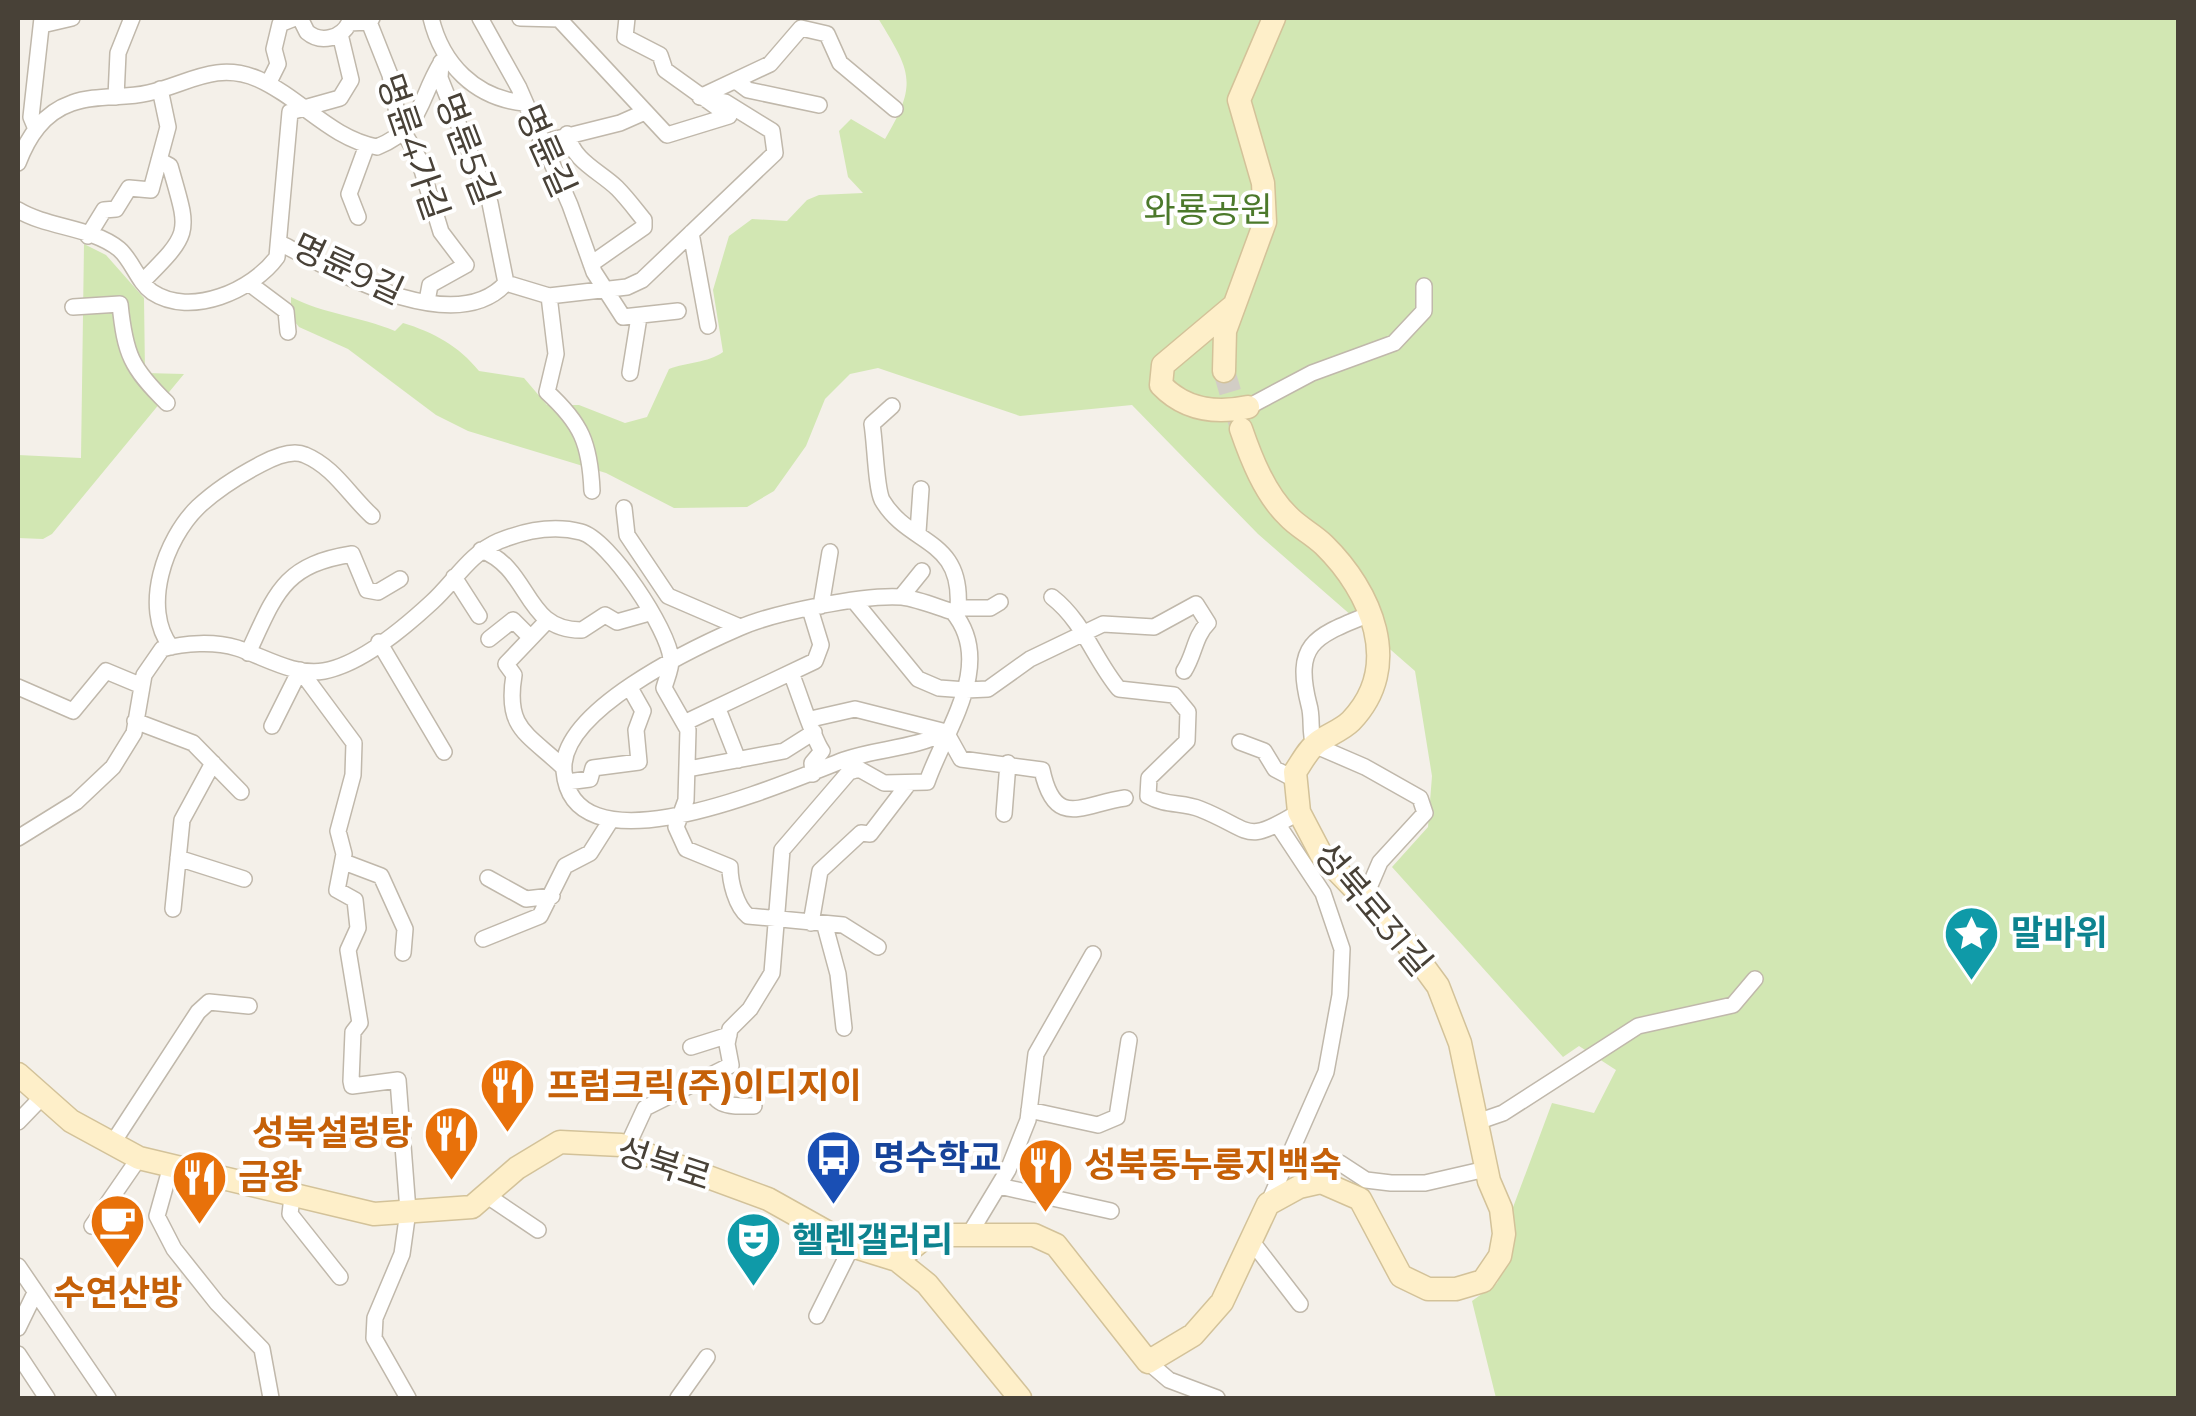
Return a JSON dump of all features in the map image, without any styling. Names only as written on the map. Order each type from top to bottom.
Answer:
[{"type":"street","points":[[36,129],[30,118],[42,21],[72,18]]},
{"type":"street","points":[[116,97],[118,53],[132,18]]},
{"type":"street","points":[[268,84],[278,64],[274,49],[280,24],[298,18],[312,37],[340,34],[351,80],[340,98],[304,107]]},
{"type":"street","name":"명륜5길","points":[[431,18],[443,58],[440,78],[490,203],[506,283]]},
{"type":"street","name":"명륜길","points":[[480,18],[524,103],[570,205],[591,264],[624,317],[640,317]]},
{"type":"street","points":[[520,18],[560,18],[667,135],[730,116],[665,70],[660,55],[624,38],[627,18]]},
{"type":"street","points":[[1224,372],[1224,330],[1265,222],[1263,182],[1239,100],[1274,18]]},
{"type":"street","name":"명륜4가길","points":[[340,34],[349,23],[371,20],[390,75],[394,104],[438,210],[441,232],[466,265],[430,284],[427,302]]},
{"type":"street","points":[[700,97],[770,64],[802,23],[828,34],[840,63],[895,109]]},
{"type":"street","points":[[18,164],[36,129],[72,103],[160,89],[205,73],[233,72],[268,84],[335,131],[377,147],[404,132],[414,121],[443,58],[477,88],[506,101],[524,103]]},
{"type":"street","points":[[736,81],[748,90],[820,104]]},
{"type":"street","points":[[88,236],[104,210],[116,209],[129,188],[151,190],[168,127],[160,89]]},
{"type":"street","points":[[506,283],[549,296],[627,287],[642,280],[774,153],[772,130],[725,102],[700,97]]},
{"type":"street","name":"명륜9길","points":[[304,107],[290,112],[280,243],[380,293],[427,302],[460,302],[497,293],[506,283]]},
{"type":"street","points":[[540,142],[645,112]]},
{"type":"street","points":[[567,134],[570,146],[588,167],[616,187],[644,220],[644,227],[591,264]]},
{"type":"street","points":[[358,217],[348,194],[368,146]]},
{"type":"street","points":[[144,280],[182,242],[185,219],[170,166],[160,160]]},
{"type":"street","points":[[18,210],[40,223],[119,249],[151,291],[177,300],[208,299],[250,284],[262,277],[280,243]]},
{"type":"street","points":[[691,233],[708,326]]},
{"type":"street","points":[[250,284],[286,311],[288,332]]},
{"type":"street","points":[[1235,305],[1163,365],[1161,384],[1171,396],[1207,411],[1245,418],[1312,373],[1394,343],[1424,311],[1424,286]]},
{"type":"street","points":[[549,296],[556,354],[547,392],[576,419],[591,468],[592,491]]},
{"type":"street","points":[[73,307],[120,304],[124,342],[135,371],[167,402]]},
{"type":"street","points":[[630,372],[640,317],[678,312]]},
{"type":"street","points":[[691,1047],[729,1035],[772,973],[782,850],[849,772],[859,769],[884,783],[927,782],[966,690],[970,648],[955,610],[959,588],[948,558],[939,546],[894,515],[880,496],[872,424],[892,406]]},
{"type":"street","points":[[1245,418],[1269,492],[1286,516],[1325,546],[1370,614],[1379,637],[1380,659],[1351,721],[1314,745],[1295,772],[1296,780]]},
{"type":"street","points":[[171,647],[154,606],[164,566],[194,510],[233,478],[277,456],[302,452],[337,475],[347,492],[372,516]]},
{"type":"street","points":[[918,532],[921,489]]},
{"type":"street","points":[[624,508],[627,535],[668,596],[740,627]]},
{"type":"street","points":[[18,838],[76,802],[113,767],[134,733],[142,686],[162,649],[233,647],[300,670],[326,670],[361,656],[433,601],[482,550],[541,529],[584,532],[609,552],[650,614],[671,658],[664,688],[688,730],[688,769],[676,827],[686,850],[730,867],[730,882],[740,909],[748,916],[843,925],[878,947]]},
{"type":"street","points":[[482,550],[502,558],[522,581],[538,615],[568,630],[582,630],[604,615],[617,622],[650,614]]},
{"type":"street","points":[[684,723],[815,662],[821,645],[815,608],[830,552]]},
{"type":"street","points":[[248,653],[288,575],[318,560],[352,554],[367,590],[378,592],[400,579]]},
{"type":"street","points":[[901,597],[922,571]]},
{"type":"street","points":[[454,578],[479,616]]},
{"type":"street","points":[[565,775],[584,724],[671,658],[740,627],[815,608],[901,597],[955,610],[990,608],[1000,602]]},
{"type":"street","points":[[1052,597],[1085,634]]},
{"type":"street","points":[[855,602],[918,680],[938,688],[966,690],[988,688],[1030,659],[1103,624],[1154,627],[1196,604],[1208,623],[1196,634],[1192,658],[1184,671]]},
{"type":"street","points":[[1314,745],[1302,661],[1310,646],[1331,630],[1370,614]]},
{"type":"street","points":[[489,639],[512,620],[531,638]]},
{"type":"street","points":[[547,621],[506,664],[514,675],[508,694],[516,726],[565,775],[569,792],[588,814],[622,824],[681,814],[813,774],[846,759],[927,742],[946,732]]},
{"type":"street","name":"성북로31길","points":[[1085,634],[1099,667],[1119,689],[1174,696],[1188,712],[1187,741],[1149,778],[1148,796],[1162,804],[1198,808],[1236,830],[1252,833],[1278,825],[1299,812]]},
{"type":"street","points":[[379,642],[444,752]]},
{"type":"street","points":[[18,687],[72,711],[106,670],[142,686]]},
{"type":"street","points":[[272,726],[300,670]]},
{"type":"street","points":[[300,670],[354,743],[353,775],[338,831],[344,862],[338,890],[355,900],[358,928],[348,950],[360,1014],[353,1032],[350,1081],[352,1086],[398,1080],[408,1212],[402,1254],[375,1318],[374,1338],[408,1398]]},
{"type":"street","points":[[791,673],[822,751],[812,763],[813,774]]},
{"type":"street","points":[[565,775],[590,778],[593,768],[639,762],[636,730],[643,711],[630,688]]},
{"type":"street","points":[[718,709],[738,760]]},
{"type":"street","points":[[688,769],[784,751],[812,725],[854,709],[946,732],[961,758],[1042,770],[1047,794],[1058,806],[1076,810],[1125,798]]},
{"type":"street","points":[[135,721],[193,742],[241,792]]},
{"type":"street","points":[[1240,742],[1264,751],[1275,769],[1296,780]]},
{"type":"street","points":[[1314,745],[1365,767],[1420,798],[1425,813],[1380,862],[1366,898]]},
{"type":"street","points":[[172,909],[182,820],[213,764]]},
{"type":"street","points":[[1004,814],[1008,764]]},
{"type":"street","name":"성북로31길","points":[[1268,1204],[1299,1187],[1321,1182],[1360,1199],[1401,1276],[1428,1289],[1456,1289],[1482,1281],[1500,1256],[1504,1234],[1460,1043],[1438,986],[1366,898],[1320,854],[1299,812],[1296,780]]},
{"type":"street","points":[[844,1028],[838,974],[818,925],[820,872],[862,833],[870,834],[909,784]]},
{"type":"street","points":[[483,939],[540,916],[564,866],[590,853],[611,820]]},
{"type":"street","name":"성북로31길","points":[[1148,1362],[1193,1336],[1213,1314],[1253,1243],[1326,1072],[1338,1009],[1342,949],[1323,894],[1278,825]]},
{"type":"street","points":[[178,858],[244,879]]},
{"type":"street","points":[[344,862],[381,876],[404,930],[403,952]]},
{"type":"street","points":[[488,878],[526,899],[552,896]]},
{"type":"street","points":[[970,1233],[999,1186],[1029,1110],[1036,1054],[1092,954]]},
{"type":"street","points":[[1477,1122],[1502,1113],[1638,1026],[1733,1006],[1754,979]]},
{"type":"street","points":[[112,1144],[198,1012],[209,1002],[249,1006]]},
{"type":"street","points":[[627,1147],[646,1108],[731,1065],[729,1035]]},
{"type":"street","points":[[1029,1110],[1098,1124],[1116,1116],[1129,1040]]},
{"type":"street","name":"성북로","points":[[18,1074],[72,1121],[139,1158],[374,1214],[472,1206],[518,1168],[560,1142],[627,1147],[768,1199],[852,1246],[896,1260],[927,1284],[1020,1398]]},
{"type":"street","points":[[706,1080],[713,1100],[722,1106],[754,1106]]},
{"type":"street","points":[[18,1122],[44,1095]]},
{"type":"street","points":[[92,1226],[139,1158]]},
{"type":"street","points":[[1286,1162],[1340,1164],[1366,1180],[1391,1184],[1425,1182],[1486,1168]]},
{"type":"street","points":[[172,1166],[157,1216],[174,1249],[206,1290],[262,1349],[271,1398]]},
{"type":"street","points":[[999,1186],[1111,1212]]},
{"type":"street","points":[[486,1195],[538,1230]]},
{"type":"street","points":[[292,1197],[290,1214],[340,1277]]},
{"type":"street","points":[[896,1260],[928,1235],[1034,1235],[1056,1245],[1148,1362],[1169,1380],[1217,1398]]},
{"type":"street","points":[[1253,1243],[1300,1304]]},
{"type":"street","points":[[817,1316],[852,1246]]},
{"type":"street","points":[[18,1266],[108,1398]]},
{"type":"street","points":[[18,1328],[35,1293]]},
{"type":"street","points":[[18,1354],[46,1398]]},
{"type":"street","points":[[678,1398],[707,1357]]},
{"type":"green space","name":"와룡공원","points":[[878,18],[2178,18],[2178,1398],[1496,1398],[1472,1301],[1497,1283],[1511,1251],[1512,1210],[1552,1103],[1594,1113],[1616,1070],[1579,1046],[1563,1057],[1392,867],[1428,827],[1432,776],[1415,671],[1258,534],[1132,405],[1020,416],[878,368],[850,374],[825,399],[806,446],[774,491],[747,507],[674,508],[606,473],[468,431],[436,415],[348,349],[299,327],[291,317],[291,297],[395,331],[403,323],[445,341],[479,371],[524,378],[547,405],[579,405],[625,423],[647,417],[669,369],[723,352],[713,290],[729,236],[752,219],[787,221],[807,200],[819,195],[863,193],[848,177],[839,131],[851,119],[885,139],[906,90],[903,65]]},
{"type":"green space","points":[[84,244],[106,255],[144,298],[145,373],[184,374],[52,534],[43,539],[18,538],[18,455],[81,458]]},
{"type":"tunnel","points":[[1224,371],[1240,425]]},
{"type":"place","name":"말바위","points":[[1972,982]]},
{"type":"place","name":"프럼크릭(주)이디지이","points":[[508,1135]]},
{"type":"place","name":"성북설렁탕","points":[[452,1182]]},
{"type":"place","name":"명수학교","points":[[834,1207]]},
{"type":"place","name":"성북동누룽지백숙","points":[[1045,1214]]},
{"type":"place","name":"금왕","points":[[199,1226]]},
{"type":"place","name":"수연산방","points":[[118,1271]]},
{"type":"place","name":"헬렌갤러리","points":[[753,1289]]}]
